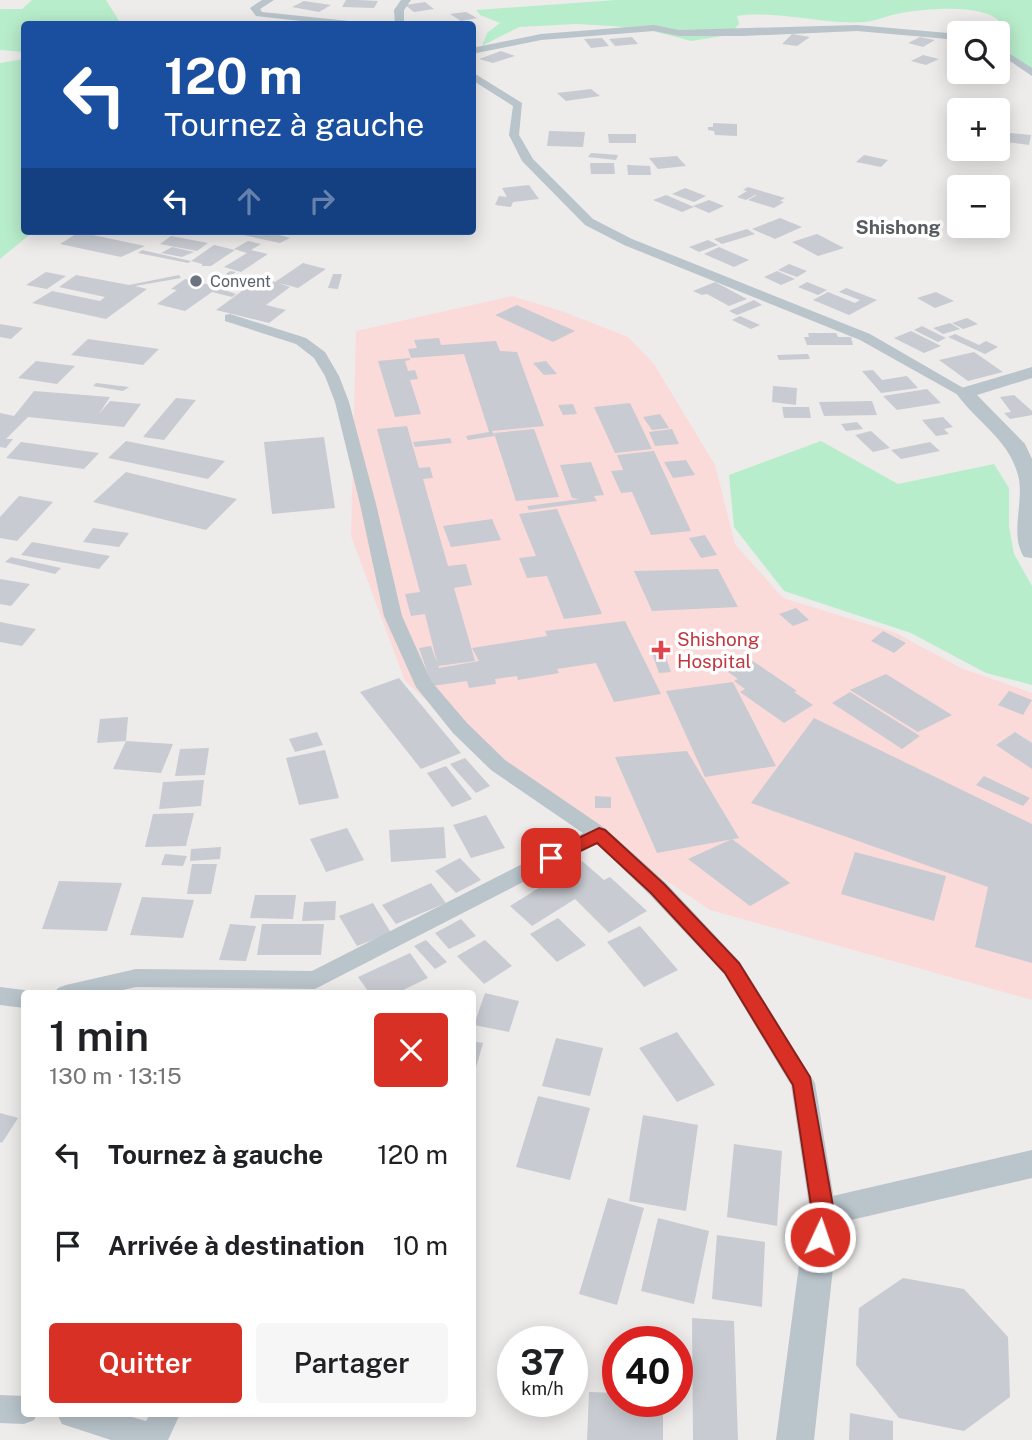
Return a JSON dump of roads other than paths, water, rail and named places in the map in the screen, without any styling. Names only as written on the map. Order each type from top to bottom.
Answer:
[{"type":"street","points":[[269,0],[255,8],[259,14],[322,21]]},
{"type":"street","points":[[399,21],[399,10],[406,0]]},
{"type":"street","points":[[476,50],[541,37],[653,28],[679,33],[743,33],[857,28],[947,36]]},
{"type":"street","points":[[1010,57],[1032,73]]},
{"type":"street","points":[[476,78],[518,105],[514,135],[528,162],[589,222],[628,242],[866,337],[965,393],[1018,448],[1030,478],[1032,552]]},
{"type":"street","points":[[230,318],[301,341],[320,355],[332,376],[342,402],[365,492],[393,616],[423,682],[460,729],[498,765],[599,834],[657,888],[732,968],[803,1083],[823,1212],[794,1440]]},
{"type":"street","points":[[965,393],[1031,371]]},
{"type":"street","points":[[84,990],[136,978],[313,987],[599,834]]},
{"type":"street","points":[[0,996],[21,999]]},
{"type":"street","points":[[823,1212],[1032,1164]]},
{"type":"street","points":[[0,1409],[21,1410]]},
{"type":"street","points":[[87,1417],[157,1431]]},
{"type":"place","name":"Convent","points":[[196,281]]},
{"type":"place","name":"Shishong Hospital","points":[[661,650]]},
{"type":"district","name":"Shishong","points":[[898,227]]}]
